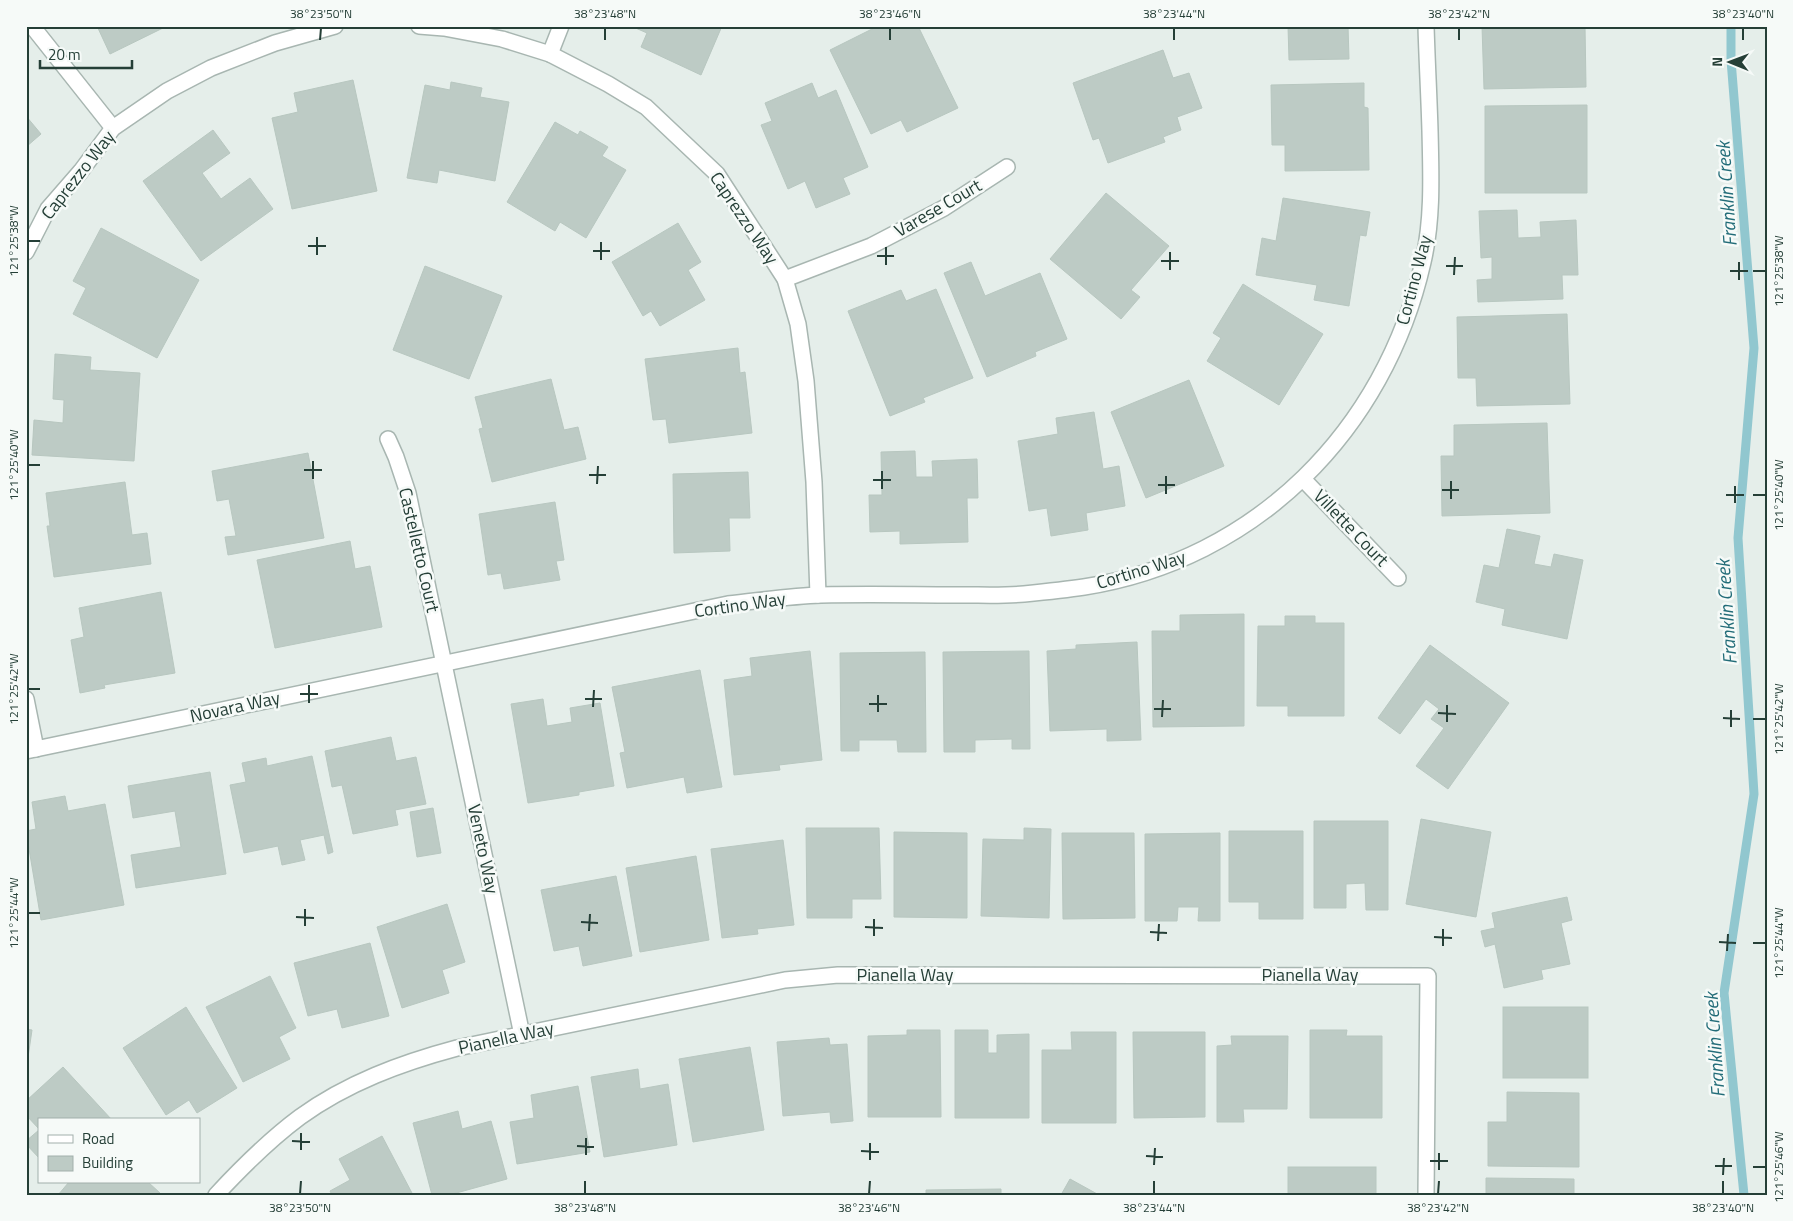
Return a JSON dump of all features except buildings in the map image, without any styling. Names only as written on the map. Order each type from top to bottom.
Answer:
[{"type":"street","points":[[32,26],[113,128]]},
{"type":"street","name":"Caprezzo Way","points":[[26,252],[48,209],[81,171],[113,128],[167,91],[211,68],[275,42],[334,26]]},
{"type":"street","name":"Caprezzo Way","points":[[419,26],[444,28],[502,39],[550,54],[608,84],[646,108],[717,174],[784,279],[798,324],[806,381],[814,482],[818,595]]},
{"type":"street","points":[[550,54],[561,26]]},
{"type":"street","name":"Cortino Way","points":[[444,663],[728,604],[818,595],[1021,594],[1085,586],[1132,577],[1193,554],[1271,508],[1318,464],[1345,432],[1379,379],[1406,321],[1423,261],[1429,220],[1432,178],[1426,26]]},
{"type":"street","name":"Varese Court","points":[[784,279],[871,246],[944,208],[1007,167]]},
{"type":"street","name":"Castelletto Court","points":[[388,440],[396,457],[408,494],[444,663]]},
{"type":"street","name":"Villette Court","points":[[1303,479],[1398,578]]},
{"type":"street","name":"Novara Way","points":[[31,750],[444,663]]},
{"type":"street","name":"Veneto Way","points":[[444,663],[522,1035]]},
{"type":"street","points":[[26,699],[31,750]]},
{"type":"street","name":"Pianella Way","points":[[216,1195],[250,1158],[300,1117],[356,1084],[415,1060],[457,1048],[785,980],[838,974],[1428,976],[1426,1195]]},
{"type":"waterway","name":"Franklin Creek","points":[[1731,26],[1731,60],[1754,348],[1738,538],[1754,794],[1724,993],[1744,1195]]}]
